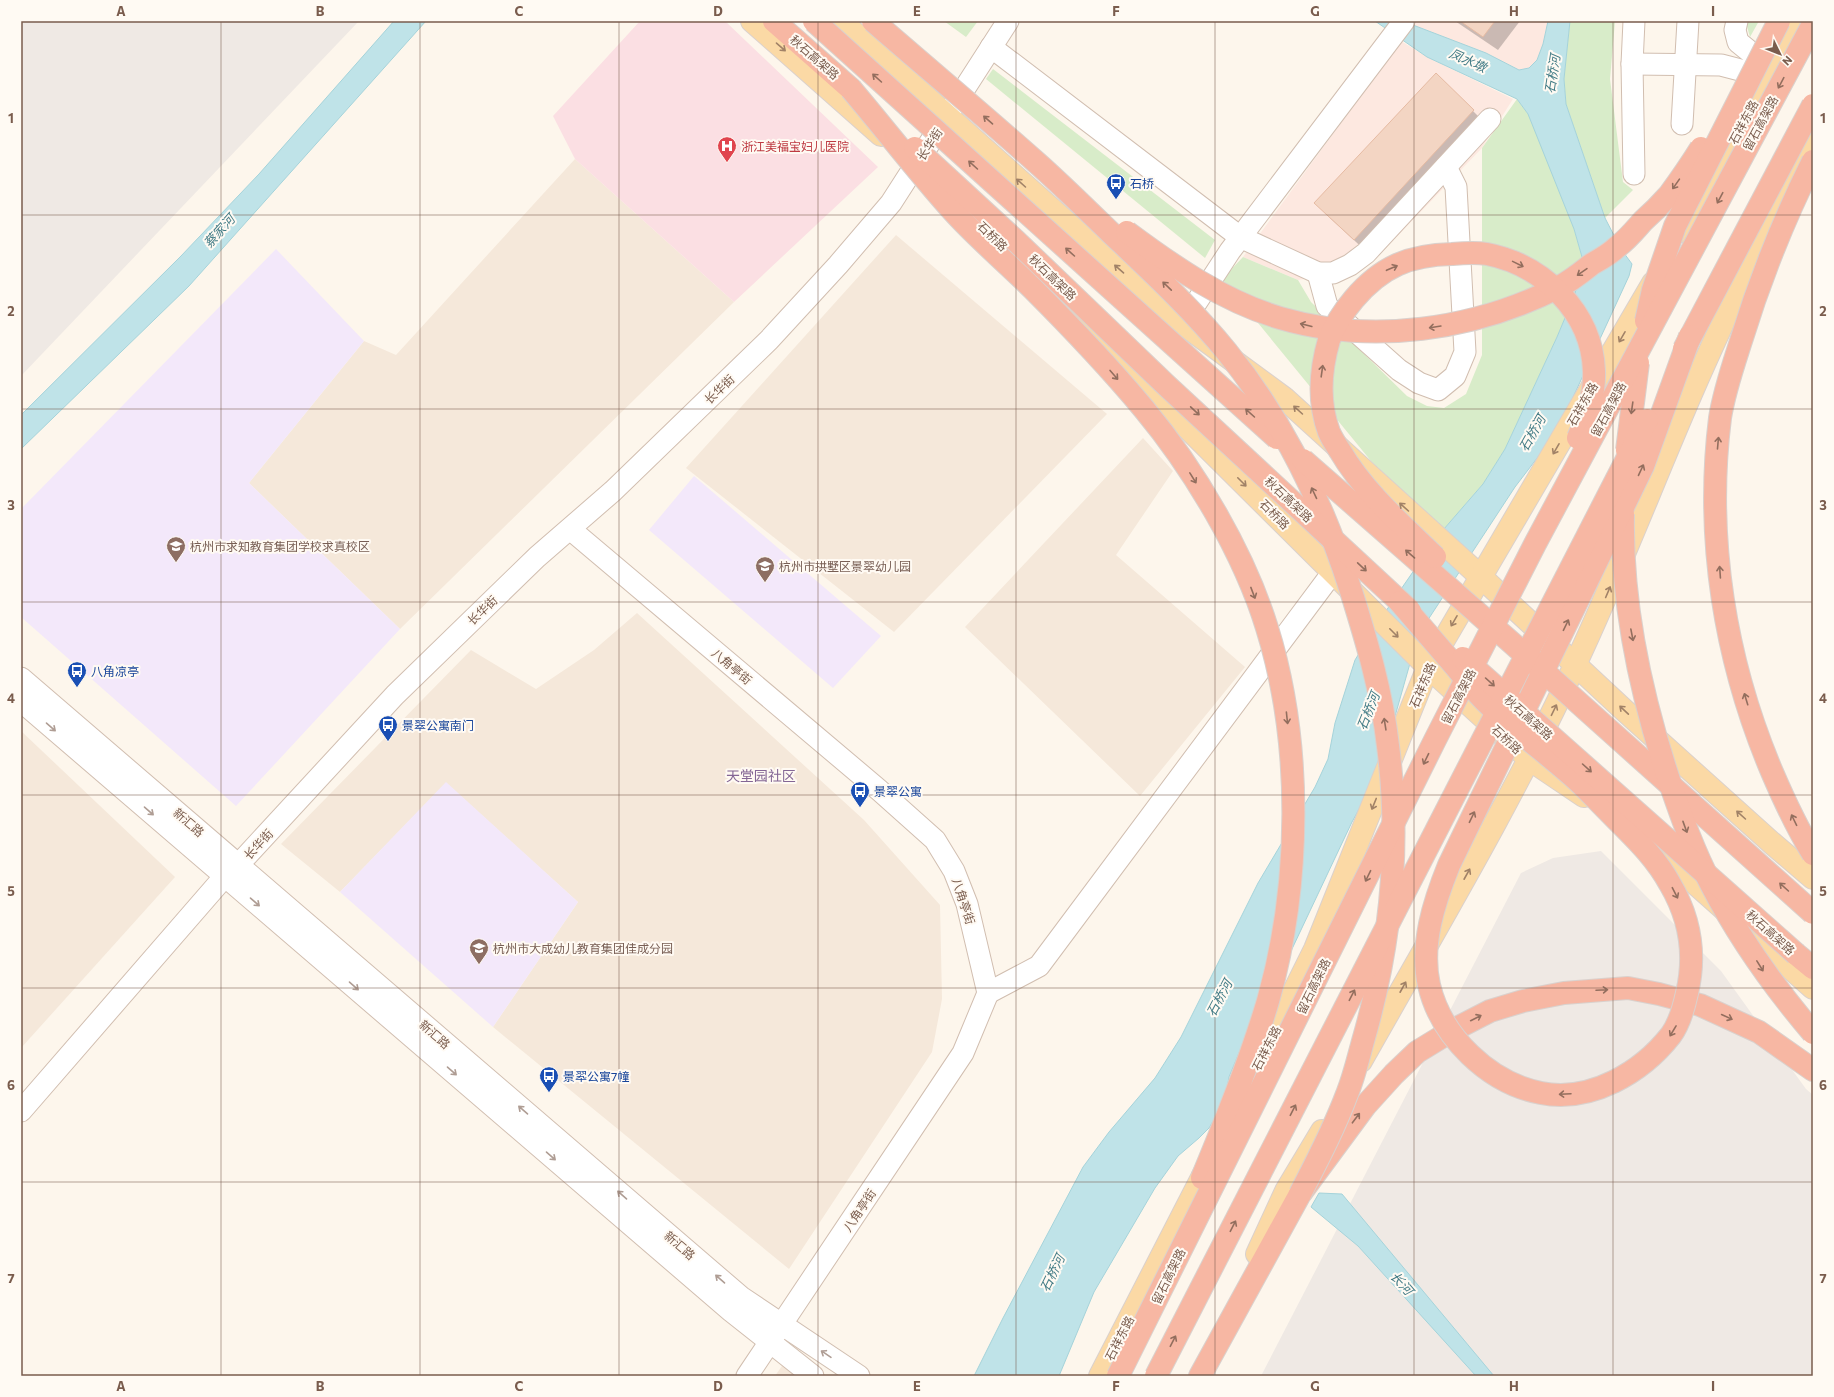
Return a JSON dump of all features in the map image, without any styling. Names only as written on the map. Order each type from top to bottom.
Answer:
[{"type":"highway","name":"秋石高架路","points":[[774,21],[851,89],[1016,241],[1166,385],[1400,602],[1813,968]]},
{"type":"highway","points":[[814,21],[1279,440],[1513,644],[1813,913]]},
{"type":"highway","points":[[873,21],[1038,164],[1190,309],[1230,355],[1257,392],[1304,471],[1320,506],[1349,584],[1374,667],[1389,748],[1392,802],[1393,878],[1387,936],[1379,985],[1348,1093],[1332,1132],[1300,1194],[1200,1376]]},
{"type":"highway","points":[[1778,21],[1675,226],[1653,290],[1643,332],[1628,435],[1623,483],[1622,546],[1628,613],[1638,667],[1663,761],[1686,830],[1711,884],[1768,978],[1813,1033]]},
{"type":"highway","name":"留石高架路","points":[[1117,1376],[1435,740],[1535,544],[1813,24]]},
{"type":"highway","points":[[1038,164],[1174,267],[1208,287],[1249,306],[1279,318],[1318,328],[1360,331],[1396,331],[1430,328],[1470,321],[1513,308],[1561,286],[1617,247],[1668,196],[1746,83]]},
{"type":"highway","points":[[851,89],[953,211],[1102,361],[1150,417],[1181,459],[1208,502],[1229,540],[1248,579],[1266,624],[1276,661],[1286,710],[1291,754],[1292,804],[1292,849],[1280,950],[1268,999],[1253,1048],[1218,1140],[1117,1376]]},
{"type":"highway","points":[[1156,1376],[1690,336],[1813,105]]},
{"type":"highway","points":[[1808,168],[1774,246],[1739,346],[1721,417],[1716,472],[1716,526],[1720,579],[1731,650],[1756,734],[1778,787],[1803,838],[1813,854]]},
{"type":"highway","points":[[1435,740],[1454,676],[1483,620],[1487,613],[1491,606],[1524,544],[1571,454],[1588,415],[1594,372],[1590,342],[1580,320],[1562,295],[1537,274],[1513,261],[1486,254],[1435,254],[1410,260],[1382,272],[1362,289],[1334,325],[1326,350],[1320,388],[1330,433],[1358,478],[1389,512],[1450,573],[1482,608],[1487,614],[1492,620],[1498,626],[1513,644]]},
{"type":"highway","points":[[1400,602],[1484,700],[1508,720],[1514,726],[1520,731],[1538,746],[1555,762],[1579,782],[1651,854],[1670,883],[1680,903],[1688,923],[1692,962],[1691,978],[1684,1007],[1673,1033],[1653,1055],[1630,1073],[1606,1086],[1574,1094],[1542,1094],[1522,1088],[1501,1078],[1481,1065],[1454,1037],[1443,1022],[1436,1008],[1429,984],[1426,953],[1436,897],[1448,865],[1508,744],[1514,730],[1518,722],[1522,715],[1588,580],[1643,466],[1690,336]]},
{"type":"highway","points":[[1300,1194],[1365,1106],[1394,1074],[1417,1052],[1453,1030],[1490,1011],[1523,1001],[1564,993],[1628,988],[1659,994],[1700,1005],[1760,1032],[1813,1070]]},
{"type":"main road","name":"石桥路","points":[[752,21],[965,209],[1425,664],[1529,759],[1629,825],[1813,988]]},
{"type":"main road","points":[[840,21],[1168,312],[1284,398],[1750,824],[1813,878]]},
{"type":"main road","name":"石祥东路","points":[[1100,1376],[1217,1149],[1243,1092],[1315,950],[1425,664],[1474,571],[1506,537],[1710,185],[1797,21]]},
{"type":"main road","points":[[1200,1376],[1286,1191],[1488,837],[1576,665],[1692,391],[1808,168],[1813,137]]},
{"type":"street","name":"长华街","points":[[21,1111],[232,870],[395,696],[537,557],[613,491],[769,340],[838,265],[891,203],[1008,21]]},
{"type":"street","points":[[1183,323],[1240,237],[1404,21]]},
{"type":"street","points":[[1634,21],[1632,64],[1634,174]]},
{"type":"street","points":[[1682,124],[1688,21]]},
{"type":"street","points":[[1737,21],[1735,30],[1738,42],[1769,73]]},
{"type":"street","points":[[991,47],[1240,237],[1318,273],[1333,273],[1350,265],[1366,253],[1490,119]]},
{"type":"street","points":[[1632,64],[1721,65],[1769,73]]},
{"type":"street","points":[[1318,273],[1327,306],[1399,370],[1419,383],[1438,390],[1455,376],[1465,352],[1456,187],[1446,167]]},
{"type":"street","name":"八角亭街","points":[[570,529],[880,790],[935,840],[954,871],[968,904],[988,993],[963,1053],[748,1376]]},
{"type":"street","points":[[988,993],[1039,966],[1333,572]]},
{"type":"street","name":"新汇路","points":[[21,678],[232,870],[770,1343],[813,1376]]},
{"type":"street","name":"新汇路","points":[[21,701],[232,870],[741,1297],[859,1376]]},
{"type":"shaded area","points":[[21,21],[359,21],[21,376]]},
{"type":"shaded area","name":"浙江美福宝妇儿医院","points":[[640,21],[725,21],[878,167],[734,302],[575,159],[553,116]]},
{"type":"shaded area","points":[[1408,21],[1548,21],[1543,44],[1537,60],[1529,68],[1519,70],[1486,53],[1413,25]]},
{"type":"shaded area","points":[[1401,41],[1427,57],[1513,99],[1482,148],[1384,250],[1355,271],[1298,280],[1243,257]]},
{"type":"shaded area","points":[[575,159],[734,302],[400,629],[249,483],[364,341],[396,355]]},
{"type":"shaded area","points":[[896,235],[1107,414],[894,632],[686,468]]},
{"type":"shaded area","name":"杭州市求知教育集团学校求真校区","points":[[276,249],[364,341],[249,483],[400,629],[236,806],[21,617],[21,509]]},
{"type":"shaded area","points":[[1143,438],[1173,471],[1116,555],[1245,667],[1140,796],[965,627]]},
{"type":"shaded area","name":"杭州市拱墅区景翠幼儿园","points":[[694,476],[881,636],[833,688],[649,530]]},
{"type":"shaded area","name":"景翠公寓","points":[[637,613],[864,820],[940,905],[942,999],[932,1052],[789,1269],[493,1027],[578,902],[446,783],[340,892],[281,844],[471,650],[536,689],[594,650]]},
{"type":"shaded area","points":[[21,731],[175,877],[21,1048]]},
{"type":"shaded area","name":"杭州市大成幼儿教育集团佳成分园","points":[[446,782],[578,902],[493,1027],[340,892]]},
{"type":"shaded area","points":[[1601,851],[1721,971],[1806,1089],[1813,1095],[1813,1376],[1261,1376],[1521,873],[1553,858]]},
{"type":"shaded area","points":[[784,1363],[803,1376],[775,1376]]},
{"type":"green space","points":[[944,21],[978,21],[966,37]]},
{"type":"green space","points":[[1570,21],[1615,21],[1610,79],[1623,182],[1633,190],[1605,218],[1566,104],[1564,79]]},
{"type":"green space","points":[[1747,21],[1759,21],[1750,37],[1746,23]]},
{"type":"green space","points":[[993,69],[1215,240],[1205,258],[986,79]]},
{"type":"green space","points":[[1517,99],[1528,114],[1536,132],[1574,229],[1582,257],[1575,294],[1557,337],[1505,449],[1483,484],[1444,529],[1371,461],[1222,279],[1243,257],[1298,280],[1311,302],[1407,396],[1427,406],[1444,408],[1466,394],[1482,355],[1482,148]]},
{"type":"water","name":"蔡家河","points":[[394,21],[426,21],[189,286],[21,449],[21,415],[181,256],[259,174]]},
{"type":"water","points":[[1375,21],[1408,21],[1413,25],[1486,53],[1519,70],[1529,68],[1537,60],[1543,44],[1548,21],[1570,21],[1564,79],[1566,104],[1605,218],[1621,249],[1632,264],[1629,276],[1557,432],[1515,487],[1418,635],[1379,773],[1352,822],[1266,1004],[1239,1053],[1229,1077],[1226,1096],[1215,1118],[1209,1128],[1178,1156],[1155,1188],[1094,1292],[1059,1376],[974,1376],[1083,1167],[1109,1132],[1155,1078],[1181,1037],[1258,883],[1315,787],[1328,759],[1335,723],[1355,660],[1379,621],[1437,537],[1483,484],[1505,449],[1557,337],[1575,294],[1582,257],[1574,229],[1528,114],[1517,99],[1427,57]]},
{"type":"water","name":"长河","points":[[1319,1193],[1342,1194],[1494,1376],[1476,1376],[1358,1246],[1311,1207]]},
{"type":"building","points":[[1460,21],[1495,21],[1483,37]]},
{"type":"building","points":[[1436,73],[1474,110],[1354,240],[1314,203]]},
{"type":"place","name":"浙江美福宝妇儿医院","points":[[727,163]]},
{"type":"place","name":"石桥","points":[[1116,200]]},
{"type":"place","name":"杭州市求知教育集团学校求真校区","points":[[176,563]]},
{"type":"place","name":"杭州市拱墅区景翠幼儿园","points":[[765,583]]},
{"type":"place","name":"八角凉亭","points":[[77,688]]},
{"type":"place","name":"景翠公寓南门","points":[[388,742]]},
{"type":"place","name":"景翠公寓","points":[[860,808]]},
{"type":"place","name":"杭州市大成幼儿教育集团佳成分园","points":[[479,965]]},
{"type":"place","name":"景翆公寓7幢","points":[[549,1093]]},
{"type":"district","name":"天堂园社区","points":[[761,775]]},
{"type":"water label","name":"凤水墩","points":[[1468,60]]},
{"type":"water label","name":"石桥河","points":[[1552,74]]},
{"type":"water label","name":"石桥河","points":[[1532,433]]},
{"type":"water label","name":"石桥河","points":[[1368,711]]},
{"type":"water label","name":"石桥河","points":[[1219,998]]},
{"type":"water label","name":"石桥河","points":[[1052,1273]]}]
